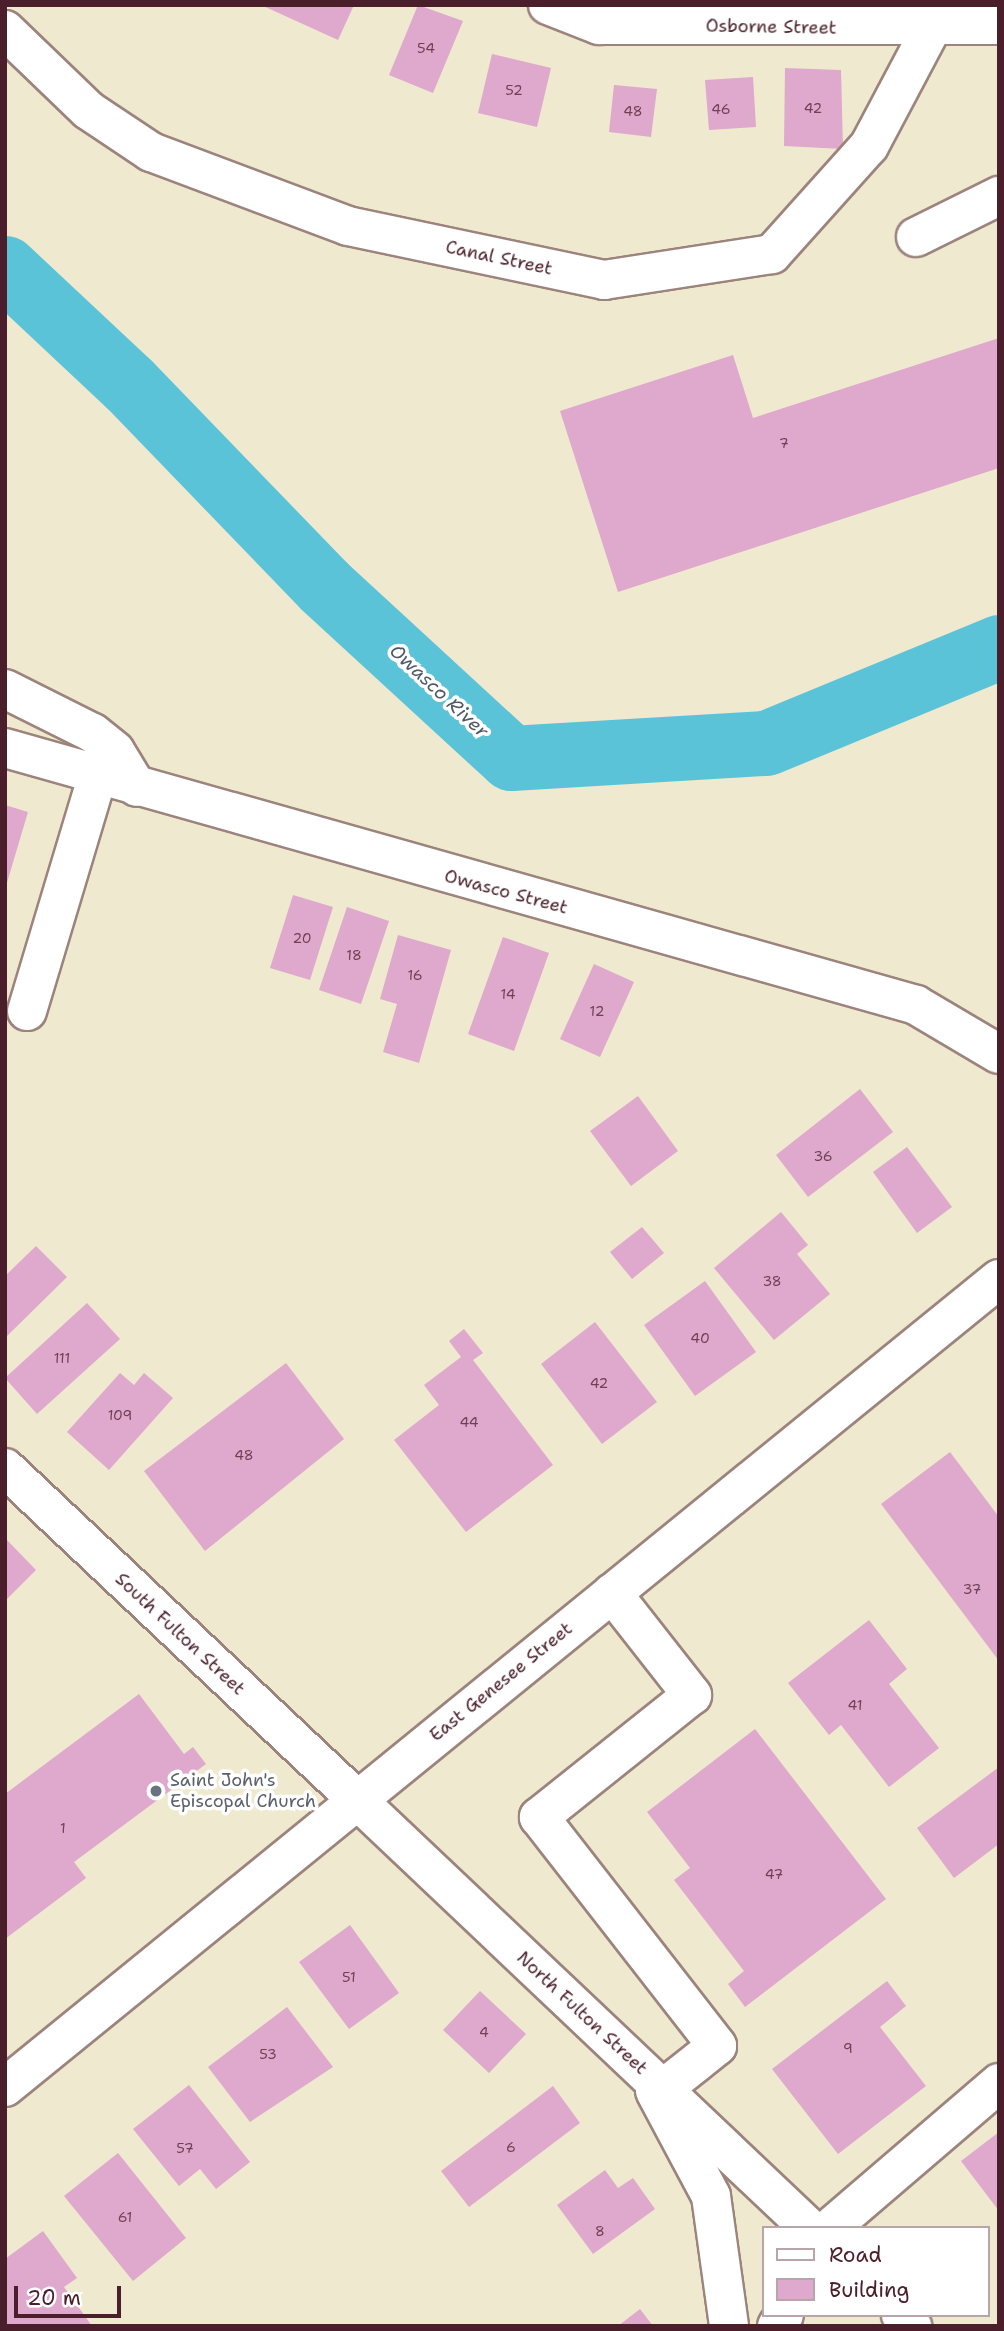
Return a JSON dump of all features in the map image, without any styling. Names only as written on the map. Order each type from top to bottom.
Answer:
[{"type":"main road","name":"Osborne Street","points":[[548,5],[599,25],[931,29],[999,25]]},
{"type":"main road","name":"Canal Street","points":[[5,30],[88,110],[151,152],[348,226],[604,280],[772,254],[869,146],[931,29]]},
{"type":"main road","points":[[916,237],[999,196]]},
{"type":"main road","points":[[5,688],[93,733],[115,751],[138,787]]},
{"type":"main road","name":"Owasco Street","points":[[5,748],[916,1005],[999,1054]]},
{"type":"main road","points":[[27,1012],[98,775]]},
{"type":"main road","name":"East Genesee Street","points":[[10,2076],[999,1279]]},
{"type":"main road","name":"South Fulton Street","points":[[5,1468],[355,1798]]},
{"type":"main road","points":[[612,1593],[692,1695],[540,1817],[718,2046],[652,2079],[680,2128],[711,2196],[729,2326]]},
{"type":"main road","name":"North Fulton Street","points":[[355,1798],[807,2226]]},
{"type":"main road","points":[[832,2226],[999,2083]]},
{"type":"building","points":[[261,5],[354,5],[338,40]]},
{"type":"building","points":[[418,5],[463,21],[433,93],[389,75]]},
{"type":"building","points":[[492,54],[551,68],[537,127],[478,113]]},
{"type":"building","points":[[785,68],[841,70],[843,149],[784,146]]},
{"type":"building","points":[[753,77],[756,127],[709,130],[705,80]]},
{"type":"building","points":[[614,85],[657,89],[651,137],[609,132]]},
{"type":"building","points":[[999,338],[999,468],[618,592],[560,411],[733,355],[753,418]]},
{"type":"building","points":[[5,805],[28,812],[6,886],[5,886]]},
{"type":"building","points":[[293,895],[333,907],[310,980],[270,968]]},
{"type":"building","points":[[347,907],[389,921],[361,1004],[319,990]]},
{"type":"building","points":[[398,935],[451,950],[419,1063],[383,1052],[397,1004],[380,999]]},
{"type":"building","points":[[503,937],[549,953],[514,1051],[468,1034]]},
{"type":"building","points":[[594,964],[634,982],[600,1057],[560,1039]]},
{"type":"building","points":[[860,1089],[893,1132],[808,1197],[776,1155]]},
{"type":"building","points":[[638,1096],[678,1151],[631,1186],[590,1131]]},
{"type":"building","points":[[907,1147],[952,1207],[917,1233],[873,1172]]},
{"type":"building","points":[[781,1212],[808,1245],[797,1254],[830,1294],[774,1340],[714,1268]]},
{"type":"building","points":[[642,1227],[664,1253],[632,1279],[610,1252]]},
{"type":"building","points":[[36,1246],[67,1277],[5,1338],[5,1276]]},
{"type":"building","points":[[705,1281],[756,1352],[695,1396],[644,1325]]},
{"type":"building","points":[[87,1303],[120,1339],[37,1414],[5,1378]]},
{"type":"building","points":[[595,1322],[657,1402],[602,1444],[541,1364]]},
{"type":"building","points":[[464,1329],[483,1353],[473,1360],[553,1465],[466,1532],[394,1440],[439,1405],[424,1385],[461,1357],[449,1341]]},
{"type":"building","points":[[286,1363],[344,1439],[205,1551],[144,1471]]},
{"type":"building","points":[[120,1373],[134,1385],[144,1373],[173,1398],[109,1470],[67,1432]]},
{"type":"building","points":[[950,1452],[999,1517],[999,1661],[881,1504]]},
{"type":"building","points":[[5,1538],[36,1570],[5,1601]]},
{"type":"building","points":[[869,1620],[907,1669],[889,1684],[939,1748],[889,1787],[841,1725],[829,1735],[788,1683]]},
{"type":"building","points":[[139,1694],[184,1754],[193,1747],[206,1764],[74,1862],[86,1878],[5,1939],[5,1794]]},
{"type":"building","points":[[755,1729],[886,1899],[745,2007],[728,1984],[744,1971],[674,1880],[690,1868],[647,1812]]},
{"type":"building","points":[[999,1767],[999,1844],[954,1878],[917,1828]]},
{"type":"building","points":[[350,1925],[399,1993],[349,2029],[299,1962]]},
{"type":"building","points":[[887,1981],[906,2006],[880,2027],[926,2086],[838,2154],[772,2069]]},
{"type":"building","points":[[480,1991],[526,2034],[489,2073],[443,2030]]},
{"type":"building","points":[[287,2007],[333,2067],[250,2122],[208,2067]]},
{"type":"building","points":[[189,2085],[250,2162],[216,2189],[200,2169],[179,2186],[133,2129]]},
{"type":"building","points":[[553,2086],[580,2123],[469,2207],[441,2171]]},
{"type":"building","points":[[999,2132],[999,2211],[961,2161]]},
{"type":"building","points":[[118,2153],[186,2238],[133,2281],[64,2196]]},
{"type":"building","points":[[605,2170],[618,2188],[633,2178],[655,2209],[593,2254],[557,2205]]},
{"type":"building","points":[[43,2231],[77,2278],[64,2287],[92,2326],[5,2326],[5,2259]]},
{"type":"building","points":[[640,2309],[653,2326],[618,2326]]},
{"type":"waterway","name":"Owasco River","points":[[5,268],[129,384],[324,586],[511,758],[766,743],[999,647]]},
{"type":"place","name":"Saint John's Episcopal Church","points":[[156,1791]]}]
